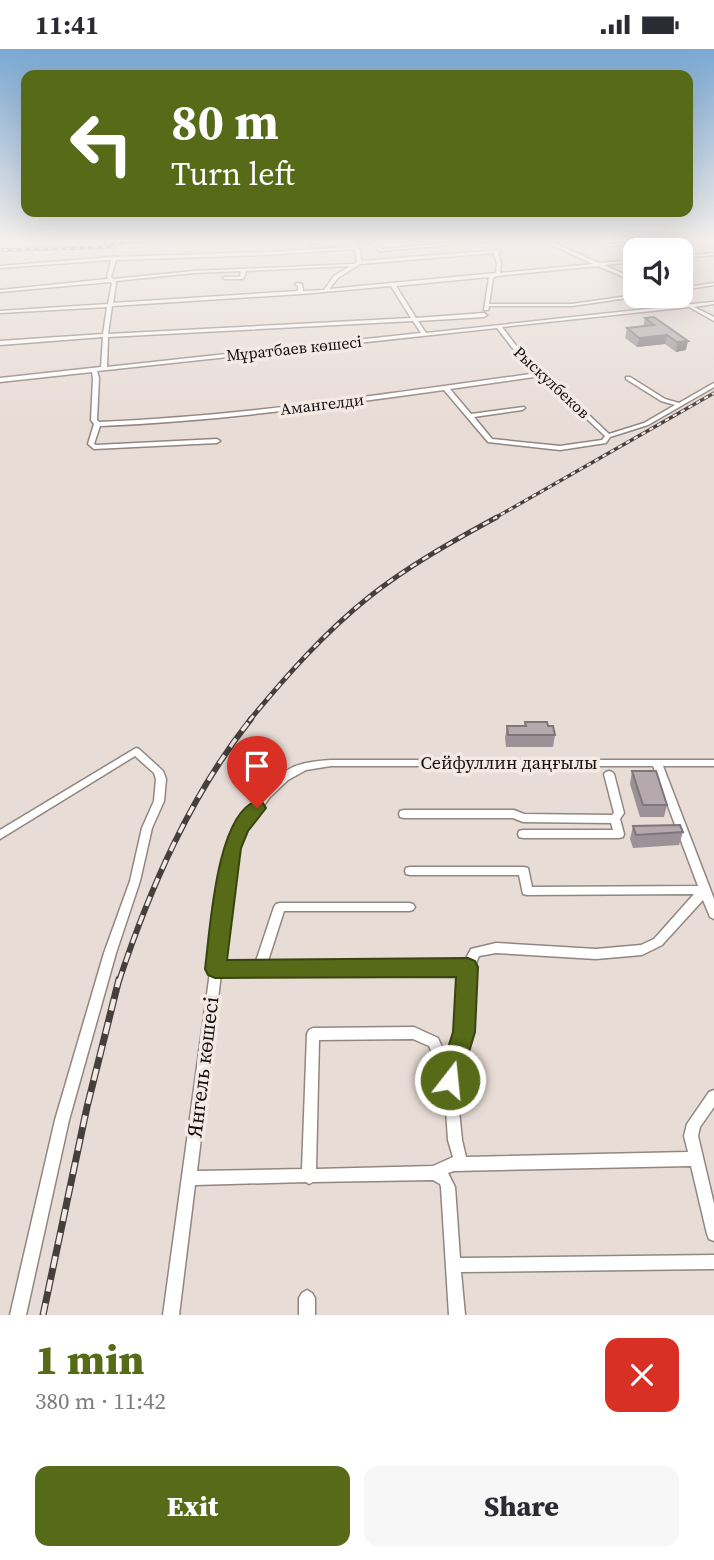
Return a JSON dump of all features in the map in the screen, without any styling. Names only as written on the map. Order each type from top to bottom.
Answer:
[{"type":"street","points":[[104,368],[104,337],[113,299]]},
{"type":"street","points":[[0,312],[205,299]]},
{"type":"street","points":[[402,299],[424,334]]},
{"type":"street","points":[[489,299],[484,315],[490,327]]},
{"type":"street","points":[[488,305],[572,305],[616,299]]},
{"type":"street","name":"Мұратбаев көшесі","points":[[693,306],[714,303]]},
{"type":"street","name":"Мұратбаев көшесі","points":[[0,380],[661,308]]},
{"type":"street","points":[[693,308],[714,319]]},
{"type":"street","points":[[0,343],[252,326],[484,315]]},
{"type":"street","name":"Рыскулбеков","points":[[498,326],[516,349],[608,436]]},
{"type":"street","points":[[94,369],[94,419],[97,424],[92,446],[217,441]]},
{"type":"street","name":"Амангелди","points":[[97,424],[260,412],[545,374]]},
{"type":"street","points":[[628,378],[663,400],[677,404]]},
{"type":"street","points":[[446,388],[490,440],[567,448],[600,444],[608,436],[646,423],[714,385]]},
{"type":"street","points":[[470,416],[522,408]]},
{"type":"street","points":[[0,835],[136,751],[158,771],[161,779],[159,801],[147,828],[135,881],[110,953],[62,1120],[19,1315]]},
{"type":"street","name":"Сейфуллин даңғылы","points":[[305,767],[331,763],[714,763]]},
{"type":"street","points":[[657,764],[714,913]]},
{"type":"street","name":"Янгель көшесі","points":[[171,1315],[229,861],[235,837],[282,780],[305,767]]},
{"type":"street","points":[[523,834],[619,834],[615,819],[619,813],[609,774]]},
{"type":"street","points":[[404,814],[514,814],[523,818],[615,819]]},
{"type":"street","points":[[410,871],[524,871],[527,891],[705,890]]},
{"type":"street","points":[[450,1080],[464,1032],[468,967],[475,952],[484,949],[596,954],[642,950],[658,942],[705,890]]},
{"type":"street","points":[[260,969],[280,907],[409,907]]},
{"type":"street","points":[[215,969],[468,967]]},
{"type":"street","points":[[309,1177],[313,1034],[414,1033],[434,1042],[450,1080],[455,1140],[461,1164]]},
{"type":"street","points":[[714,1095],[694,1124],[691,1136],[714,1234]]},
{"type":"street","points":[[434,1173],[445,1166],[461,1164],[695,1159]]},
{"type":"street","points":[[189,1178],[434,1173],[445,1179],[448,1187],[457,1315]]},
{"type":"street","points":[[454,1265],[714,1262]]},
{"type":"street","points":[[307,1298],[307,1315]]},
{"type":"building","points":[[654,317],[688,341],[677,342],[667,335],[639,338],[627,328],[654,325],[645,318]]},
{"type":"building","points":[[525,722],[547,722],[548,726],[553,726],[555,735],[508,735],[507,726],[526,726]]},
{"type":"building","points":[[632,771],[656,771],[667,805],[643,805]]},
{"type":"building","points":[[680,825],[683,832],[636,835],[633,826]]},
{"type":"railway","points":[[493,519],[714,393]]},
{"type":"railway","points":[[249,721],[306,656],[336,625],[369,597],[415,564],[497,517]]},
{"type":"railway","points":[[119,981],[144,912],[174,844],[209,779],[251,719]]},
{"type":"railway","points":[[43,1315],[87,1107],[119,979]]},
{"type":"route","points":[[257,808],[240,828],[232,848],[215,969],[468,967],[464,1032],[450,1080]]}]
